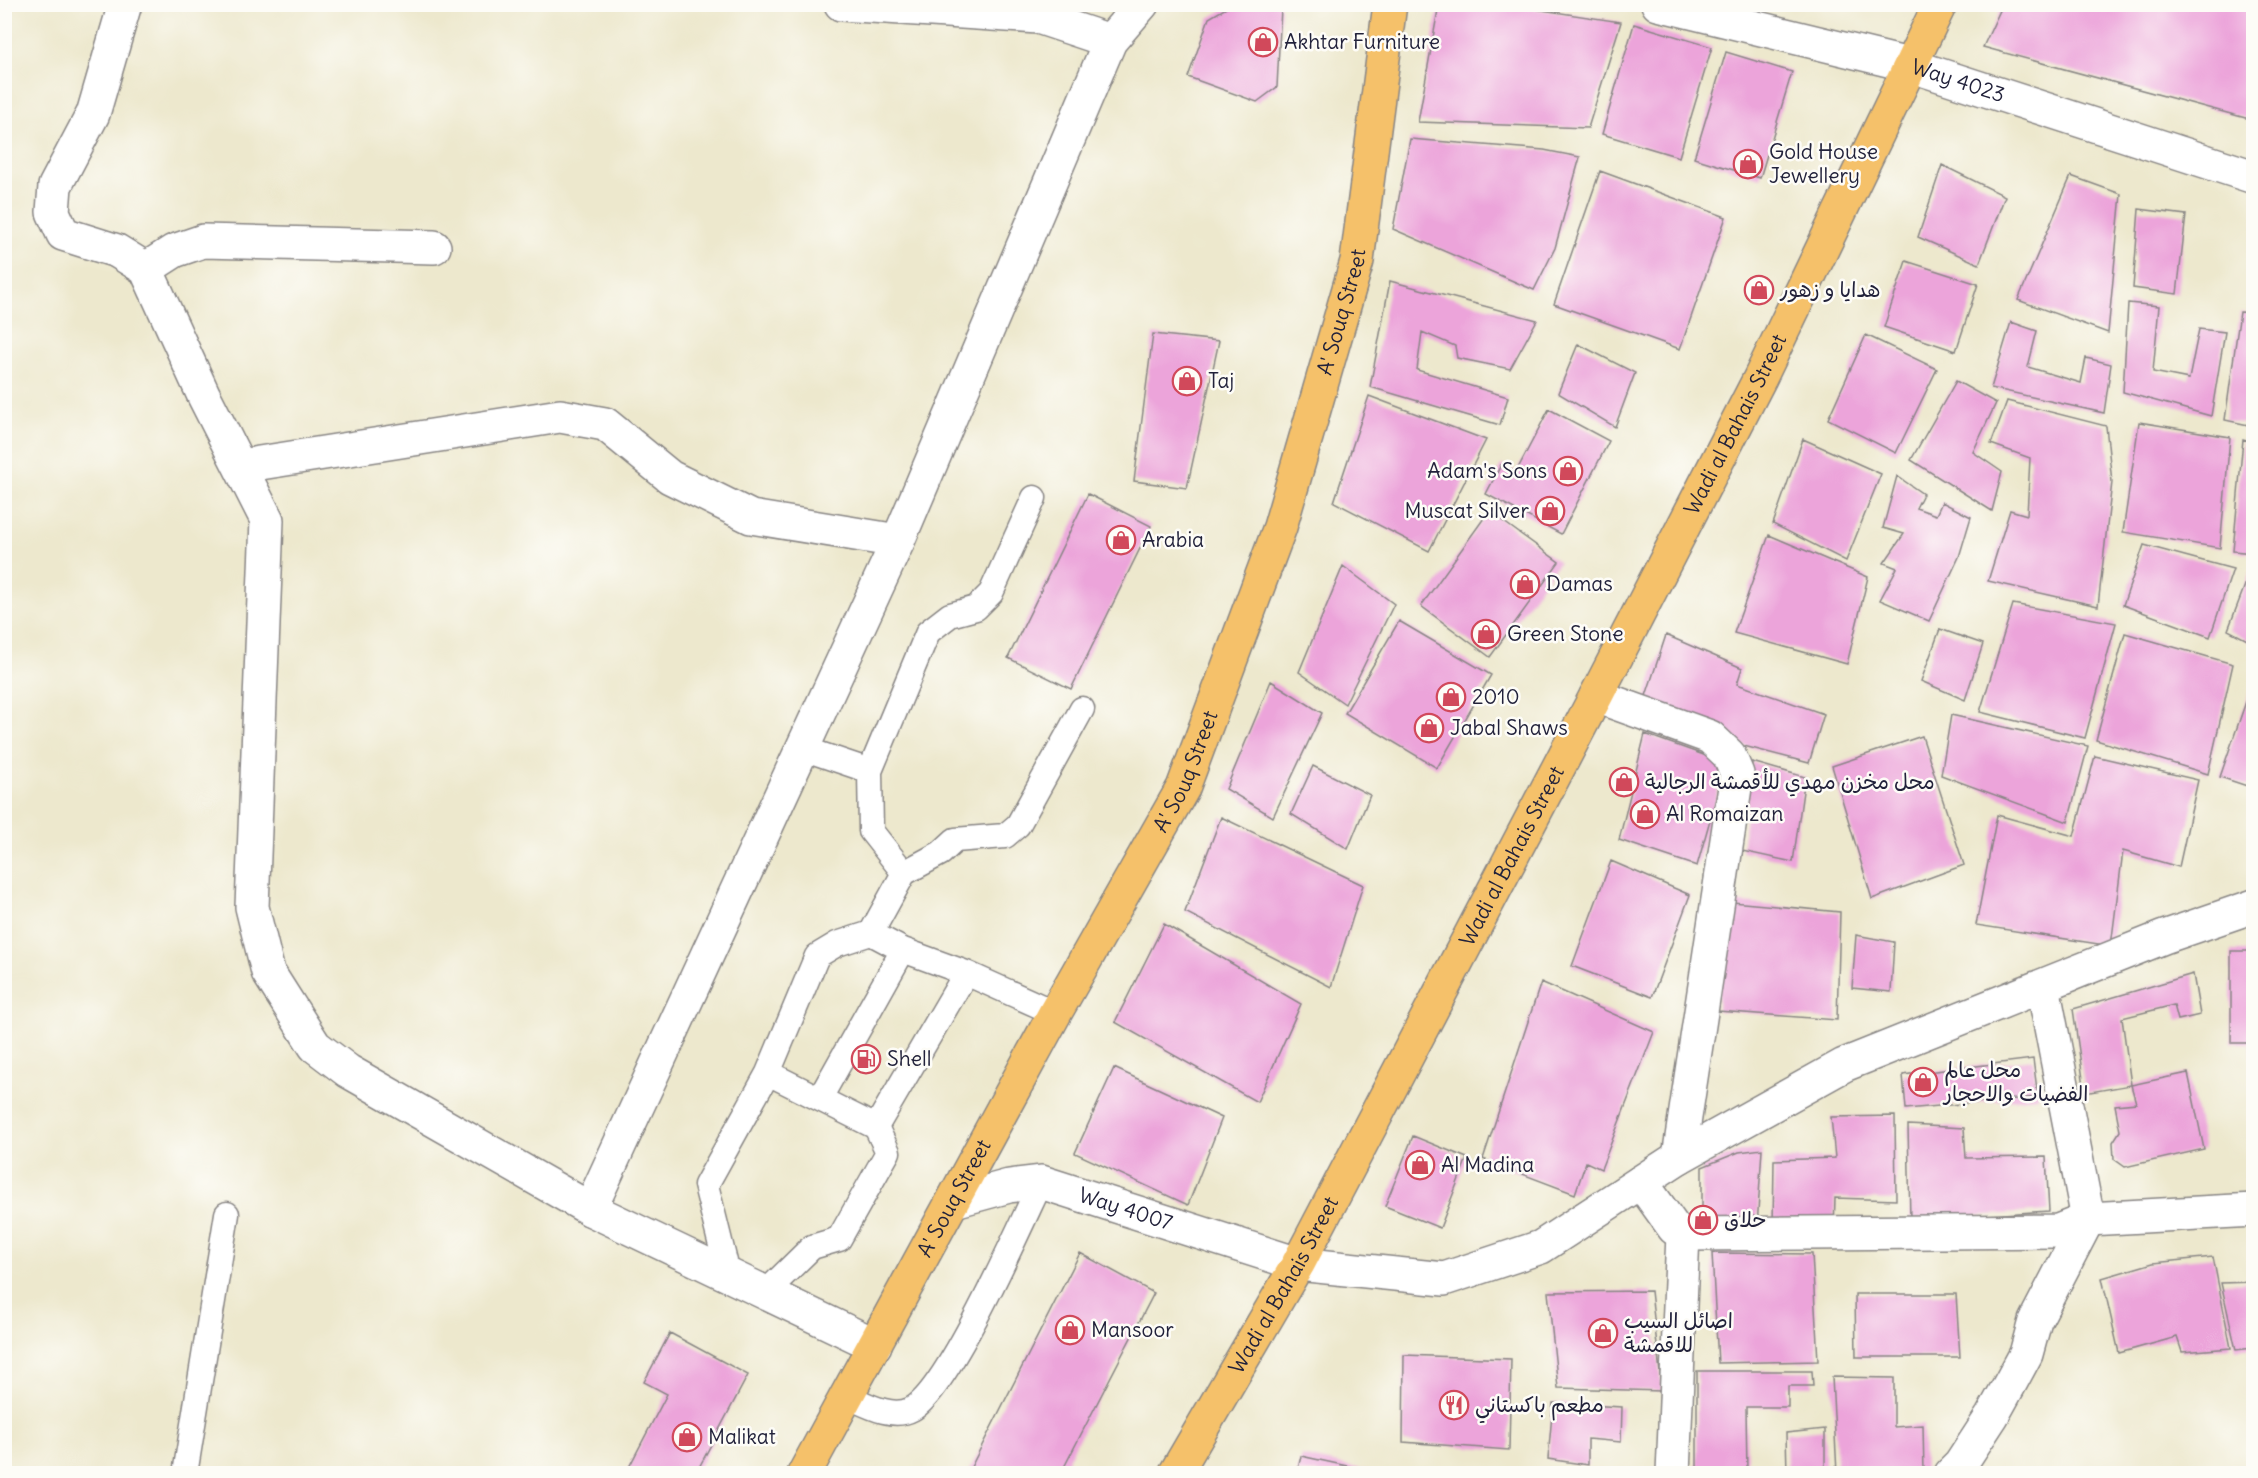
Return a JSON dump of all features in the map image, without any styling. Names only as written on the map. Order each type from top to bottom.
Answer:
[{"type":"main road","name":"A' Souq Street","points":[[804,1473],[1055,1013],[1182,788],[1280,526],[1357,261],[1390,4]]},
{"type":"main road","name":"Wadi al Bahais Street","points":[[1175,1473],[1298,1264],[1596,696],[1760,378],[1940,4]]},
{"type":"street","points":[[125,4],[93,114],[55,186],[53,212],[63,234],[117,251],[146,269],[204,396],[242,466],[267,520],[252,908],[268,972],[315,1046],[348,1071],[590,1209],[729,1278],[875,1345]]},
{"type":"street","points":[[841,4],[1038,11],[1110,40]]},
{"type":"street","points":[[590,1209],[898,541],[1110,40],[1142,4]]},
{"type":"street","name":"Way 4023","points":[[1658,4],[1909,65],[2253,177]]},
{"type":"street","points":[[146,269],[174,251],[203,241],[434,247]]},
{"type":"street","points":[[242,466],[560,416],[605,424],[670,477],[751,516],[898,541]]},
{"type":"street","points":[[1596,696],[1710,737],[1729,755],[1737,774],[1679,1157]]},
{"type":"street","name":"Way 4007","points":[[954,1201],[1009,1186],[1041,1182],[1298,1264],[1444,1279],[1541,1247],[1679,1157],[1844,1065],[2164,937],[2253,906]]},
{"type":"street","points":[[1952,1473],[1960,1465],[2013,1380],[2026,1354],[2035,1321],[2088,1220],[2043,986]]},
{"type":"street","points":[[1641,1182],[1674,1228],[1683,1234],[2058,1231],[2088,1220],[2253,1210]]},
{"type":"street","points":[[1672,1473],[1683,1234]]},
{"type":"lane","points":[[904,873],[872,831],[870,771],[928,632],[950,615],[976,608],[990,593],[1034,498]]},
{"type":"lane","points":[[729,1278],[706,1185],[768,1073],[817,956],[837,944],[871,933],[904,873],[941,853],[955,840],[1005,836],[1017,825],[1082,709]]},
{"type":"lane","points":[[802,748],[870,771]]},
{"type":"lane","points":[[871,933],[903,950],[966,972],[1055,1013]]},
{"type":"lane","points":[[820,1098],[903,950]]},
{"type":"lane","points":[[876,1127],[966,972]]},
{"type":"lane","points":[[764,1294],[812,1248],[838,1239],[888,1152],[876,1127],[768,1073]]},
{"type":"lane","points":[[847,1396],[887,1412],[912,1410],[936,1387],[990,1289],[1041,1182]]},
{"type":"lane","points":[[185,1473],[227,1215]]},
{"type":"building","points":[[1233,4],[1279,4],[1281,8],[1277,87],[1257,102],[1188,77],[1209,18]]},
{"type":"building","points":[[1439,4],[1503,4],[1621,22],[1588,128],[1418,122]]},
{"type":"building","points":[[2003,4],[2253,4],[2253,120],[1983,47]]},
{"type":"building","points":[[1634,24],[1712,47],[1679,157],[1602,134]]},
{"type":"building","points":[[1726,52],[1792,72],[1760,178],[1694,158]]},
{"type":"building","points":[[1410,139],[1544,150],[1580,157],[1555,248],[1534,290],[1393,229]]},
{"type":"building","points":[[1942,165],[2005,196],[1979,264],[1918,237]]},
{"type":"building","points":[[1600,171],[1726,217],[1680,349],[1554,304]]},
{"type":"building","points":[[2071,176],[2121,194],[2108,333],[2018,300]]},
{"type":"building","points":[[2139,209],[2186,215],[2177,294],[2133,288]]},
{"type":"building","points":[[1906,261],[1978,284],[1956,351],[1884,327]]},
{"type":"building","points":[[1390,281],[1537,320],[1510,369],[1457,358],[1455,346],[1422,332],[1417,370],[1508,397],[1500,425],[1370,387]]},
{"type":"building","points":[[2128,303],[2159,306],[2153,372],[2189,379],[2199,329],[2225,332],[2211,416],[2123,392]]},
{"type":"building","points":[[2240,312],[2253,313],[2253,426],[2225,420]]},
{"type":"building","points":[[2011,322],[2037,331],[2028,367],[2081,383],[2086,358],[2111,364],[2104,413],[1991,388]]},
{"type":"building","points":[[1153,334],[1219,341],[1187,488],[1134,481]]},
{"type":"building","points":[[1866,335],[1937,369],[1896,453],[1828,419]]},
{"type":"building","points":[[1578,344],[1635,373],[1615,427],[1558,393]]},
{"type":"building","points":[[1956,381],[1996,403],[1973,452],[2002,472],[1992,511],[1911,460]]},
{"type":"building","points":[[1369,396],[1486,440],[1429,551],[1334,502]]},
{"type":"building","points":[[2007,401],[2106,426],[2112,482],[2098,606],[1988,581],[2010,510],[2027,515],[2030,458],[1991,444]]},
{"type":"building","points":[[1549,409],[1609,441],[1561,534],[1486,494],[1501,465],[1516,472]]},
{"type":"building","points":[[2139,422],[2230,437],[2220,548],[2123,532]]},
{"type":"building","points":[[1803,439],[1881,474],[1846,561],[1773,524]]},
{"type":"building","points":[[2243,439],[2253,442],[2253,553],[2233,551]]},
{"type":"building","points":[[1897,476],[1923,494],[1916,508],[1936,515],[1942,502],[1971,517],[1959,557],[1929,621],[1880,600],[1897,568],[1884,563],[1904,534],[1883,528]]},
{"type":"building","points":[[1088,494],[1151,526],[1071,689],[1008,658]]},
{"type":"building","points":[[1489,511],[1559,562],[1490,657],[1421,606]]},
{"type":"building","points":[[1769,535],[1868,577],[1847,664],[1734,633]]},
{"type":"building","points":[[2144,545],[2233,569],[2210,637],[2123,605]]},
{"type":"building","points":[[2253,564],[2253,643],[2228,630]]},
{"type":"building","points":[[1343,566],[1394,604],[1345,704],[1299,672]]},
{"type":"building","points":[[2013,604],[2116,623],[2085,738],[1980,712]]},
{"type":"building","points":[[1399,621],[1491,675],[1437,768],[1345,713]]},
{"type":"building","points":[[1940,629],[1983,644],[1965,700],[1921,681]]},
{"type":"building","points":[[2125,633],[2233,664],[2208,774],[2096,740]]},
{"type":"building","points":[[1666,635],[1742,668],[1737,684],[1824,714],[1809,763],[1717,739],[1642,708]]},
{"type":"building","points":[[1271,681],[1322,713],[1273,817],[1226,789]]},
{"type":"building","points":[[2250,690],[2253,692],[2253,788],[2220,777]]},
{"type":"building","points":[[1951,715],[2088,746],[2068,822],[1941,775]]},
{"type":"building","points":[[1645,734],[1726,763],[1697,866],[1619,840]]},
{"type":"building","points":[[1922,736],[1964,865],[1872,899],[1832,766]]},
{"type":"building","points":[[2095,756],[2198,780],[2179,867],[2123,851],[2111,946],[1976,925],[1997,815],[2074,836]]},
{"type":"building","points":[[1752,762],[1805,777],[1793,862],[1742,851]]},
{"type":"building","points":[[1313,766],[1370,795],[1348,849],[1291,814]]},
{"type":"building","points":[[1221,817],[1363,885],[1331,987],[1185,912]]},
{"type":"building","points":[[1611,861],[1690,895],[1652,997],[1572,966]]},
{"type":"building","points":[[1721,901],[1840,912],[1837,1020],[1718,1011]]},
{"type":"building","points":[[1164,924],[1301,1004],[1257,1102],[1115,1022]]},
{"type":"building","points":[[1856,935],[1894,942],[1891,992],[1852,988]]},
{"type":"building","points":[[2231,951],[2253,951],[2253,1081],[2250,1043],[2231,1043]]},
{"type":"building","points":[[2193,974],[2200,1015],[2178,1020],[2174,1005],[2122,1018],[2131,1085],[2085,1093],[2073,1009]]},
{"type":"building","points":[[1541,982],[1654,1032],[1601,1169],[1586,1162],[1575,1194],[1483,1159]]},
{"type":"building","points":[[2033,1059],[2038,1097],[1906,1109],[1903,1075]]},
{"type":"building","points":[[1114,1068],[1222,1118],[1188,1205],[1075,1153]]},
{"type":"building","points":[[2188,1073],[2204,1149],[2125,1167],[2114,1159],[2113,1142],[2120,1131],[2115,1105],[2136,1103],[2131,1085]]},
{"type":"building","points":[[1895,1116],[1896,1200],[1835,1198],[1834,1229],[1773,1227],[1774,1160],[1835,1158],[1831,1117]]},
{"type":"building","points":[[1908,1125],[1964,1128],[1966,1158],[2046,1157],[2049,1211],[1910,1220]]},
{"type":"building","points":[[1413,1136],[1467,1158],[1440,1228],[1385,1206]]},
{"type":"building","points":[[1762,1149],[1757,1227],[1702,1225],[1702,1167],[1739,1152]]},
{"type":"building","points":[[1080,1253],[1154,1293],[1061,1473],[968,1473]]},
{"type":"building","points":[[1712,1253],[1812,1254],[1818,1361],[1718,1363]]},
{"type":"building","points":[[2213,1257],[2231,1348],[2182,1352],[2177,1337],[2119,1353],[2102,1278],[2153,1263]]},
{"type":"building","points":[[2253,1282],[2253,1348],[2236,1350],[2221,1283]]},
{"type":"building","points":[[1651,1291],[1662,1391],[1558,1388],[1548,1292]]},
{"type":"building","points":[[1855,1294],[1956,1294],[1960,1357],[1856,1357]]},
{"type":"building","points":[[670,1333],[748,1375],[696,1473],[626,1473],[667,1394],[644,1382]]},
{"type":"building","points":[[1404,1355],[1511,1359],[1509,1450],[1403,1442]]},
{"type":"building","points":[[1697,1371],[1812,1371],[1813,1386],[1788,1386],[1788,1407],[1746,1407],[1747,1473],[1697,1473]]},
{"type":"building","points":[[1832,1377],[1894,1378],[1894,1427],[1923,1425],[1924,1473],[1837,1473]]},
{"type":"building","points":[[1553,1403],[1622,1407],[1621,1442],[1588,1439],[1588,1465],[1548,1459]]},
{"type":"building","points":[[1825,1429],[1825,1473],[1787,1473],[1786,1433]]},
{"type":"building","points":[[1301,1456],[1370,1471],[1373,1473],[1297,1473]]},
{"type":"place","name":"Akhtar Furniture","points":[[1263,42]]},
{"type":"place","name":"Gold House Jewellery","points":[[1748,164]]},
{"type":"place","name":"هدايا و زهور","points":[[1759,290]]},
{"type":"place","name":"Taj","points":[[1187,381]]},
{"type":"place","name":"Adam's Sons","points":[[1568,471]]},
{"type":"place","name":"Muscat Silver","points":[[1550,511]]},
{"type":"place","name":"Arabia","points":[[1121,540]]},
{"type":"place","name":"Damas","points":[[1525,584]]},
{"type":"place","name":"Green Stone","points":[[1486,634]]},
{"type":"place","name":"2010","points":[[1451,697]]},
{"type":"place","name":"Jabal Shaws","points":[[1429,728]]},
{"type":"place","name":"محل مخزن مهدي للأقمشة الرجالية","points":[[1624,782]]},
{"type":"place","name":"Al Romaizan","points":[[1645,814]]},
{"type":"place","name":"Shell","points":[[866,1059]]},
{"type":"place","name":"محل عالم الفضيات والاحجار","points":[[1923,1082]]},
{"type":"place","name":"Al Madina","points":[[1420,1165]]},
{"type":"place","name":"حلاق","points":[[1703,1220]]},
{"type":"place","name":"Mansoor","points":[[1070,1330]]},
{"type":"place","name":"اصائل السيب للاقمشة","points":[[1603,1333]]},
{"type":"place","name":"مطعم باكستاني","points":[[1454,1405]]},
{"type":"place","name":"Malikat","points":[[687,1437]]}]
